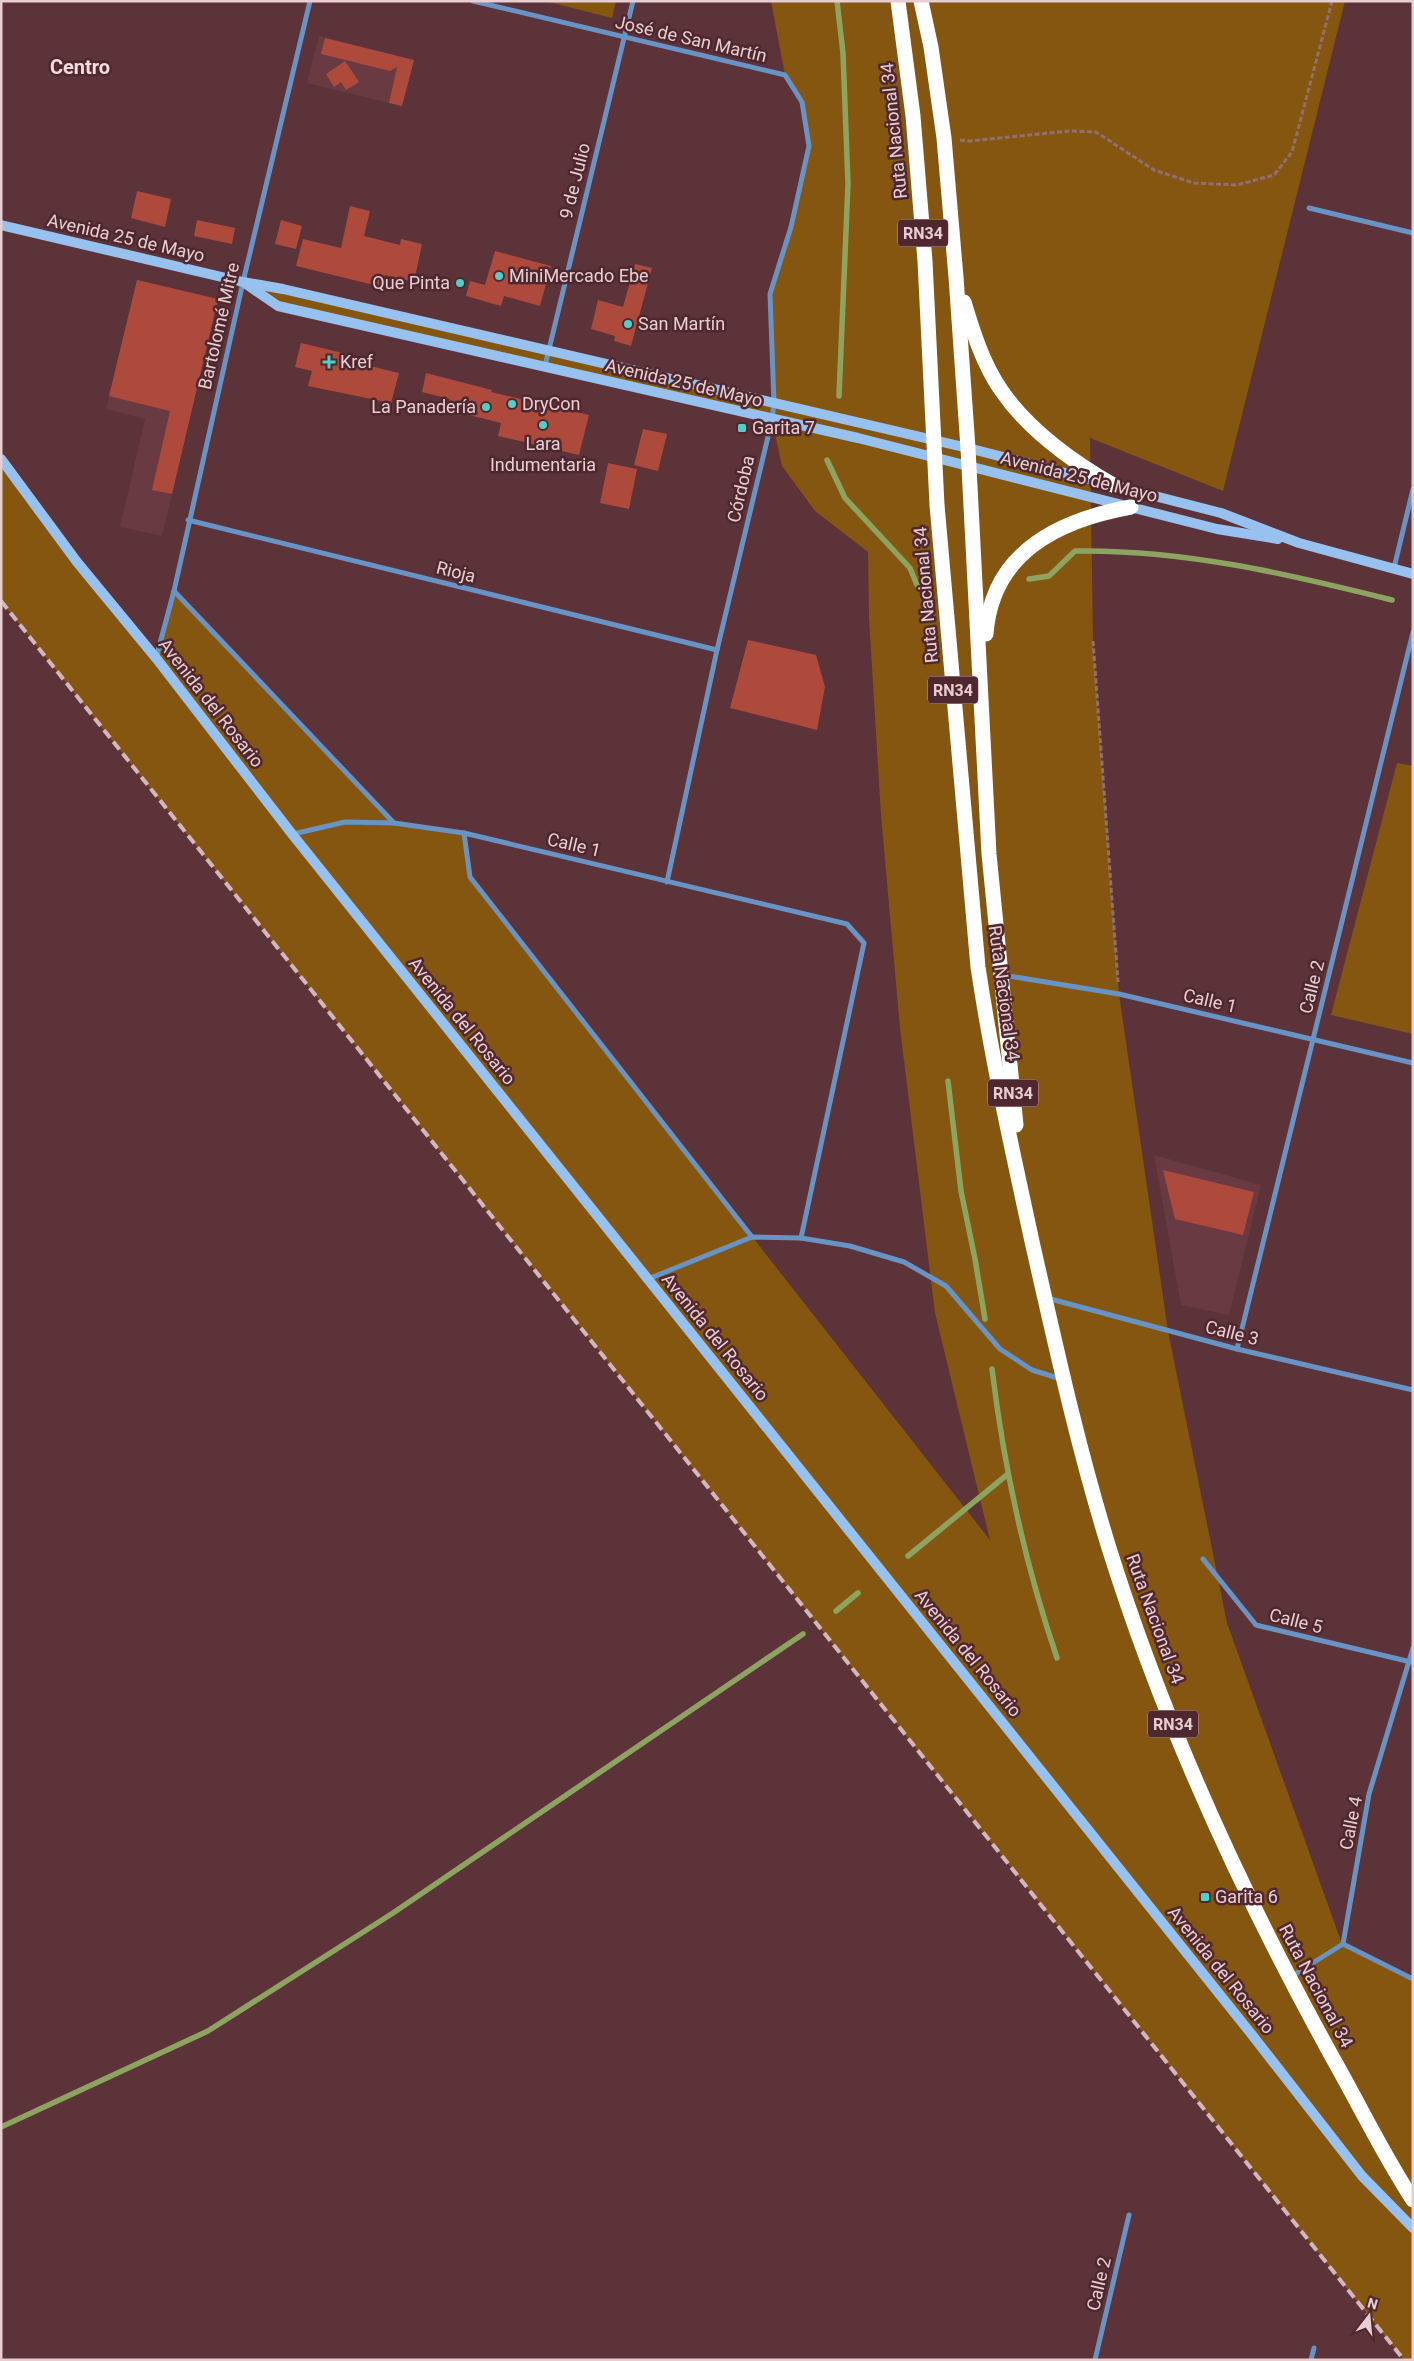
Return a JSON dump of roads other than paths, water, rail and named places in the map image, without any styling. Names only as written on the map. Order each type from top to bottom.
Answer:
[{"type":"highway","name":"Ruta Nacional 34","points":[[898,1],[913,116],[924,242],[934,457],[978,967],[989,1037],[1064,1380],[1110,1548],[1147,1659],[1191,1769],[1240,1880],[1289,1978],[1413,2200]]},
{"type":"highway","name":"Ruta Nacional 34","points":[[921,1],[931,47],[944,138],[956,276],[969,465],[989,854],[1026,1211]]},
{"type":"highway","name":"RN34","points":[[956,276],[983,357],[1000,389],[1017,411],[1042,434],[1087,470],[1115,486]]},
{"type":"highway","name":"RN34","points":[[984,743],[986,626],[991,601],[1000,581],[1033,544],[1054,531],[1094,514],[1131,507]]},
{"type":"main road","name":"Avenida 25 de Mayo","points":[[1,225],[968,448],[1221,513],[1299,543]]},
{"type":"main road","name":"Avenida 25 de Mayo","points":[[243,282],[278,306],[969,465],[1217,529],[1299,543],[1413,574]]},
{"type":"main road","name":"Avenida del Rosario","points":[[1,459],[77,562],[156,658],[292,834],[1243,2024],[1362,2176],[1413,2228]]},
{"type":"street","name":"Bartolomé Mitre","points":[[156,658],[174,591],[188,520],[310,1]]},
{"type":"street","name":"José de San Martín","points":[[474,1],[785,75]]},
{"type":"street","name":"9 de Julio","points":[[544,367],[633,1]]},
{"type":"street","name":"Córdoba","points":[[667,882],[718,650],[772,420],[774,404],[770,294],[791,227],[808,146],[802,102],[785,75]]},
{"type":"street","points":[[1309,208],[1413,234]]},
{"type":"street","points":[[1394,569],[1413,488]]},
{"type":"street","name":"Rioja","points":[[188,520],[718,650]]},
{"type":"street","points":[[174,591],[394,823]]},
{"type":"street","name":"Calle 2","points":[[1237,1349],[1413,632]]},
{"type":"street","name":"Calle 1","points":[[292,834],[344,822],[394,823],[464,834],[847,924],[864,943],[801,1238]]},
{"type":"street","points":[[464,834],[470,877],[752,1237]]},
{"type":"street","name":"Calle 1","points":[[1000,974],[1119,994],[1413,1063]]},
{"type":"street","points":[[648,1279],[752,1237],[801,1238],[850,1246],[904,1262],[946,1286],[1000,1349],[1032,1370],[1064,1380]]},
{"type":"street","name":"Calle 3","points":[[1045,1298],[1237,1349],[1413,1390]]},
{"type":"street","name":"Calle 5","points":[[1203,1559],[1256,1625],[1411,1662]]},
{"type":"street","name":"Calle 4","points":[[1342,1944],[1370,1794],[1411,1662],[1413,1648]]},
{"type":"street","points":[[1289,1978],[1342,1944],[1413,1980]]},
{"type":"street","name":"Calle 2","points":[[1095,2360],[1129,2215]]},
{"type":"street","points":[[1311,2360],[1314,2348]]},
{"type":"waterway","points":[[837,1],[843,53],[848,184],[839,396]]},
{"type":"waterway","points":[[827,460],[845,498],[910,568],[917,585]]},
{"type":"waterway","points":[[1029,579],[1049,576],[1075,551],[1115,551],[1155,554],[1235,565],[1314,581],[1392,600]]},
{"type":"waterway","points":[[948,1081],[961,1191],[985,1319]]},
{"type":"waterway","points":[[992,1369],[1009,1479],[1017,1515],[1035,1587],[1057,1658]]},
{"type":"waterway","points":[[908,1556],[1008,1474]]},
{"type":"waterway","points":[[836,1611],[858,1593]]},
{"type":"waterway","points":[[1,2127],[208,2031],[393,1913],[803,1634]]},
{"type":"railway","points":[[1,601],[1404,2360]]},
{"type":"place","name":"MiniMercado Ebe","points":[[499,276]]},
{"type":"place","name":"Que Pinta","points":[[460,283]]},
{"type":"place","name":"San Martín","points":[[628,324]]},
{"type":"place","name":"Kref","points":[[329,362]]},
{"type":"place","name":"DryCon","points":[[512,404]]},
{"type":"place","name":"La Panadería","points":[[486,407]]},
{"type":"place","name":"Lara Indumentaria","points":[[543,425]]},
{"type":"place","name":"Garita 7","points":[[742,428]]},
{"type":"place","name":"Garita 6","points":[[1205,1897]]},
{"type":"district","name":"Centro","points":[[80,67]]}]
